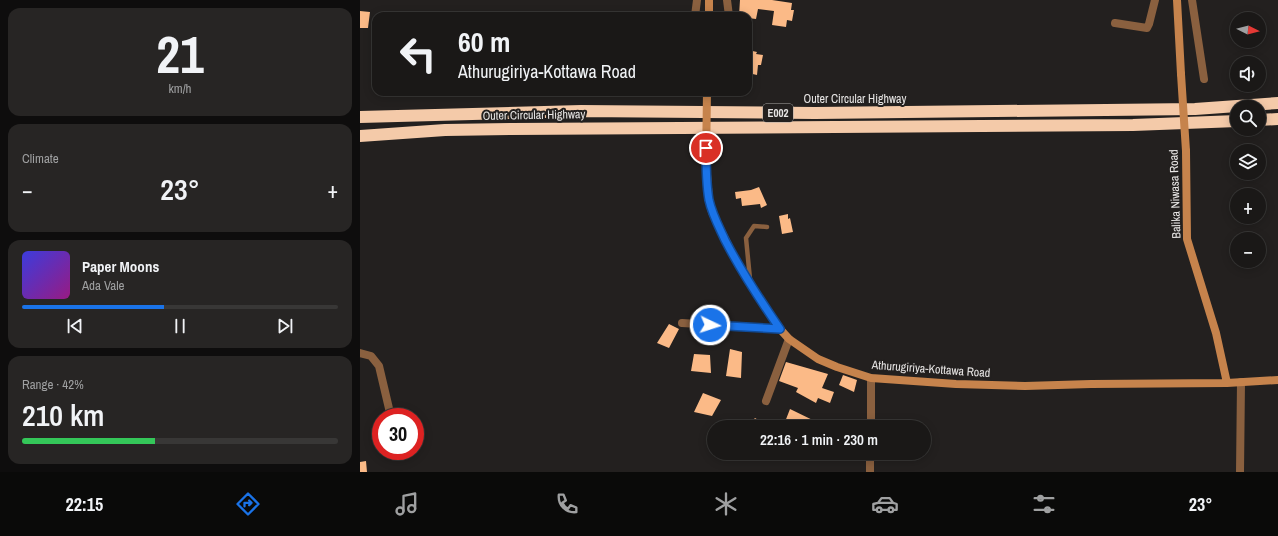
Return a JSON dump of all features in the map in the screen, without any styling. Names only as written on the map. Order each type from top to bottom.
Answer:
[{"type":"highway","name":"Outer Circular Highway","points":[[360,117],[581,111],[815,114],[1195,109],[1278,103]]},
{"type":"highway","points":[[1266,120],[1278,119]]},
{"type":"highway","name":"Outer Circular Highway","points":[[360,136],[445,130],[1132,125],[1230,121]]},
{"type":"main road","points":[[709,0],[709,12]]},
{"type":"main road","name":"Balika Niwasa Road","points":[[1177,0],[1186,151],[1187,239],[1216,333],[1227,383]]},
{"type":"main road","name":"Athurugiriya-Kottawa Road","points":[[707,96],[706,162],[709,200],[712,212],[734,257],[780,329],[789,339],[818,359],[844,370],[871,378],[956,384],[1025,386],[1227,383],[1278,380]]},
{"type":"street","points":[[695,12],[697,0]]},
{"type":"street","points":[[727,0],[728,12]]},
{"type":"street","points":[[1115,22],[1147,28],[1155,0]]},
{"type":"street","points":[[1192,0],[1204,79]]},
{"type":"street","points":[[682,323],[780,329]]},
{"type":"street","points":[[766,401],[789,339]]},
{"type":"street","points":[[360,353],[371,356],[379,366],[390,408]]},
{"type":"street","points":[[870,420],[871,378]]},
{"type":"street","points":[[1240,472],[1241,382]]},
{"type":"street","points":[[870,460],[870,472]]},
{"type":"lane","points":[[750,284],[746,238],[754,226],[766,227]]},
{"type":"building","points":[[740,0],[772,0],[792,3],[791,10],[794,10],[792,21],[787,20],[786,27],[772,25],[774,11],[758,9],[756,19],[752,18],[752,12],[739,12]]},
{"type":"building","points":[[360,11],[370,12],[368,28],[360,28]]},
{"type":"building","points":[[752,51],[757,52],[756,54],[763,55],[761,65],[758,65],[757,75],[752,74]]},
{"type":"building","points":[[759,187],[767,205],[761,208],[760,204],[742,206],[741,198],[736,199],[735,192],[751,190]]},
{"type":"building","points":[[788,214],[788,219],[790,218],[793,232],[782,234],[779,216]]},
{"type":"building","points":[[669,324],[679,329],[669,348],[657,343]]},
{"type":"building","points":[[730,349],[742,352],[741,378],[726,376]]},
{"type":"building","points":[[694,354],[710,355],[711,373],[691,371]]},
{"type":"building","points":[[786,362],[828,374],[822,388],[834,392],[830,403],[818,398],[816,403],[796,392],[798,388],[779,381]]},
{"type":"building","points":[[843,375],[857,380],[854,392],[839,385]]},
{"type":"building","points":[[703,393],[721,400],[712,416],[694,412]]},
{"type":"building","points":[[790,409],[813,420],[786,420]]},
{"type":"building","points":[[366,461],[367,472],[360,472],[360,462]]},
{"type":"route","points":[[706,148],[709,200],[716,222],[750,284],[780,329],[710,325]]}]
